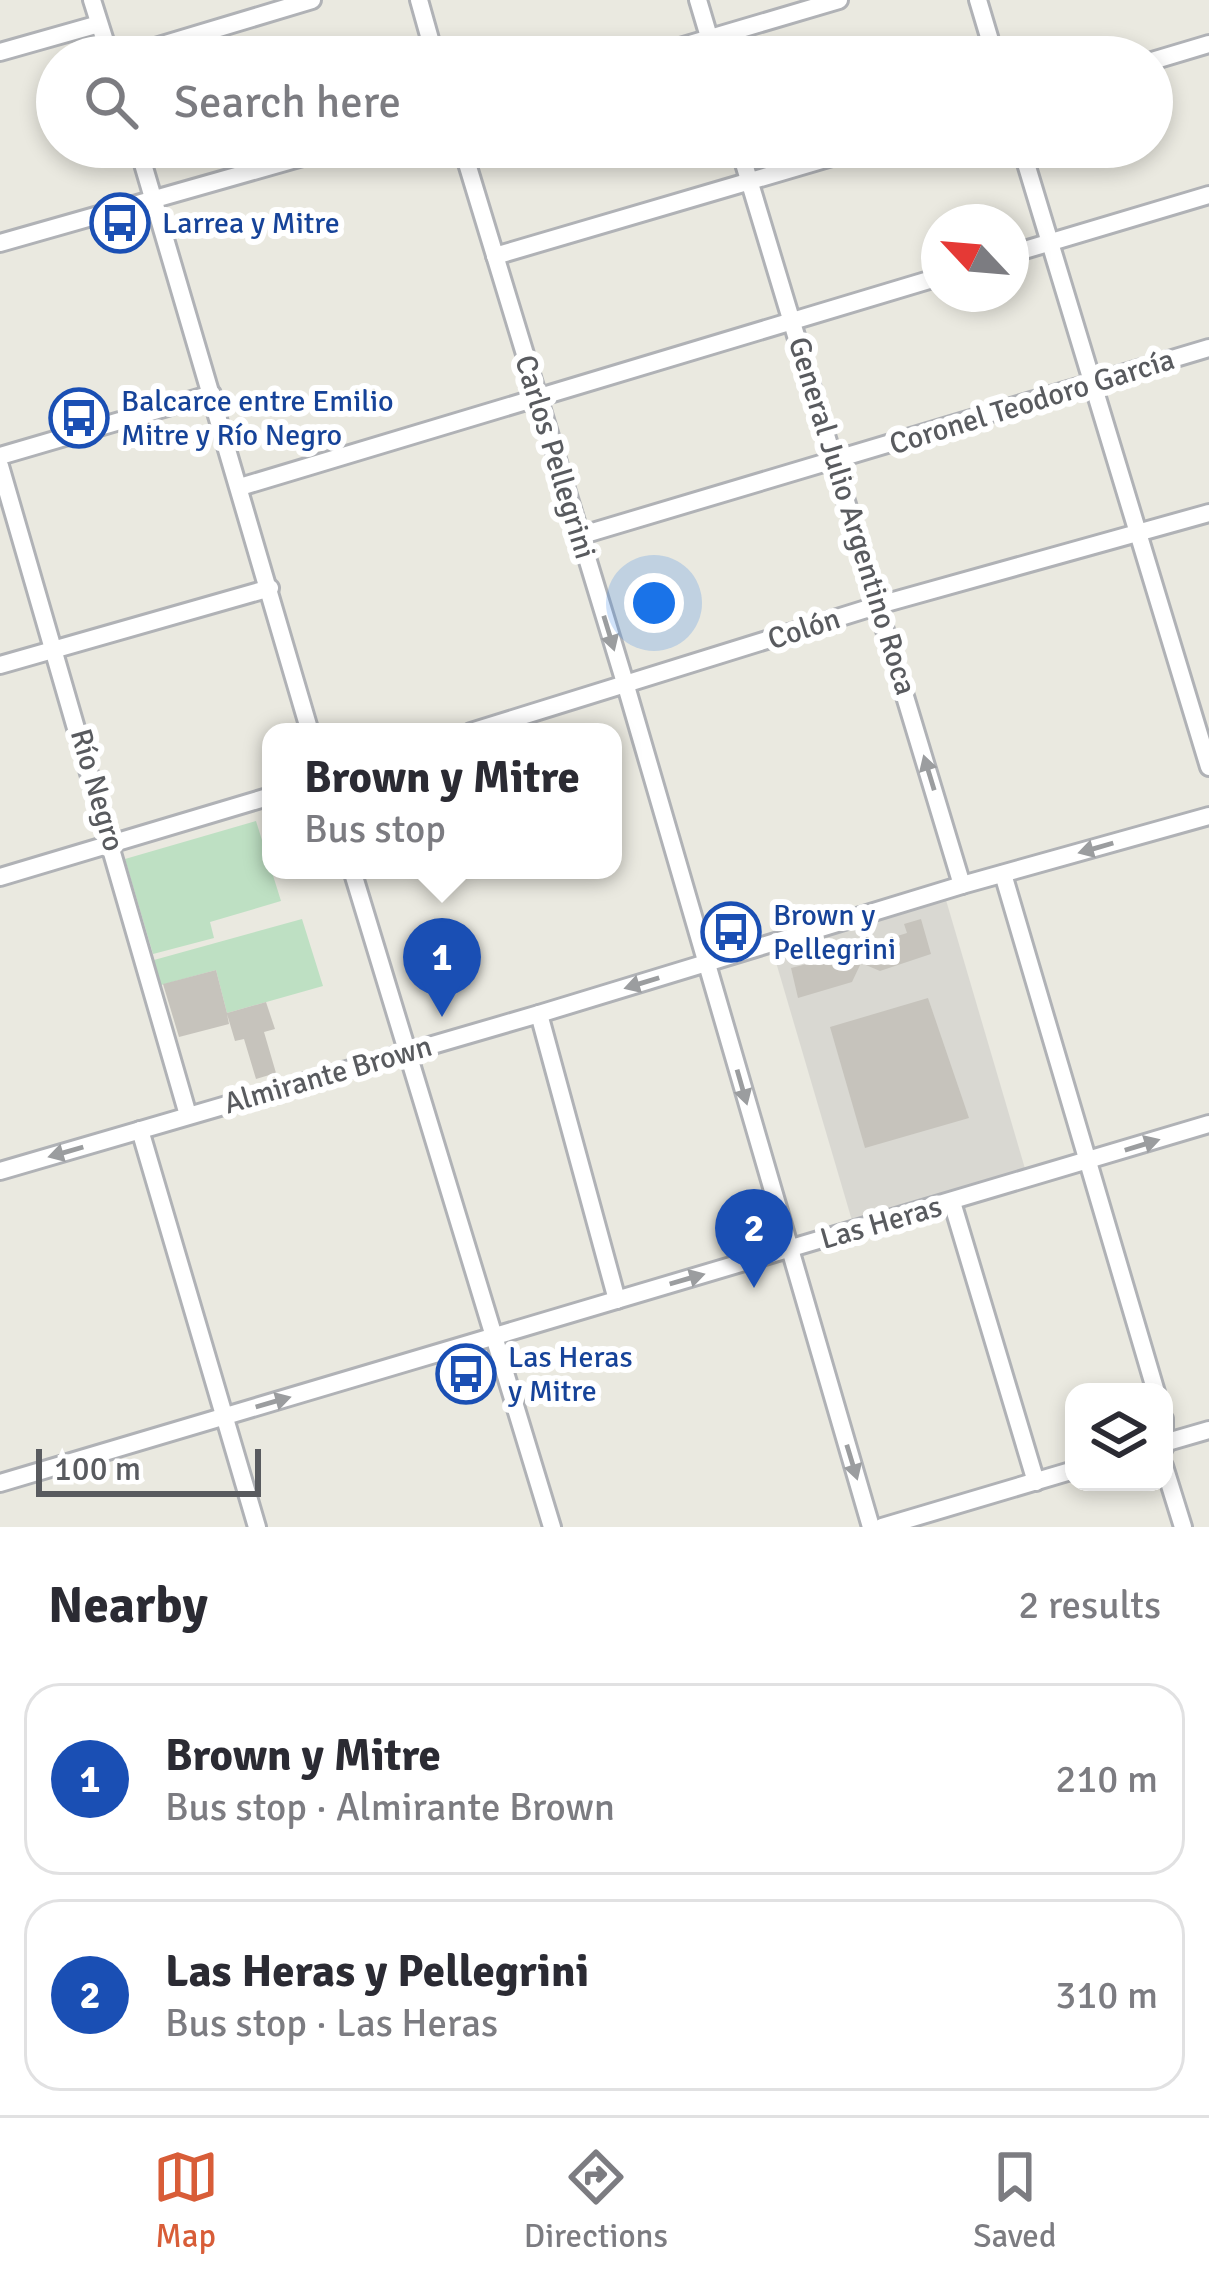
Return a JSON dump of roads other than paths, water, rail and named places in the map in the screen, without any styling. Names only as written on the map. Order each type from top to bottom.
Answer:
[{"type":"street","points":[[92,0],[103,36]]},
{"type":"street","points":[[192,36],[313,0]]},
{"type":"street","points":[[418,0],[429,36]]},
{"type":"street","points":[[698,0],[708,36]]},
{"type":"street","points":[[744,36],[838,0]]},
{"type":"street","points":[[977,0],[988,36]]},
{"type":"street","points":[[55,36],[99,23]]},
{"type":"street","points":[[0,52],[36,41]]},
{"type":"street","points":[[1173,55],[1209,44]]},
{"type":"street","points":[[145,168],[307,723]]},
{"type":"street","points":[[0,243],[267,168]]},
{"type":"street","name":"Carlos Pellegrini","points":[[468,168],[626,686],[871,1527]]},
{"type":"street","name":"General Julio Argentino Roca","points":[[745,168],[962,885]]},
{"type":"street","points":[[495,256],[796,168]]},
{"type":"street","points":[[1028,168],[1209,767]]},
{"type":"street","points":[[1029,248],[1209,195]]},
{"type":"street","points":[[239,487],[921,283]]},
{"type":"street","name":"Coronel Teodoro García","points":[[578,536],[1209,348]]},
{"type":"street","points":[[0,456],[212,394]]},
{"type":"street","name":"Río Negro","points":[[0,466],[188,1115]]},
{"type":"street","name":"Colón","points":[[501,723],[879,605],[1209,514]]},
{"type":"street","points":[[0,665],[270,589]]},
{"type":"street","points":[[0,877],[262,799]]},
{"type":"street","name":"Almirante Brown","points":[[0,1172],[1209,816]]},
{"type":"street","points":[[1003,874],[1153,1383]]},
{"type":"street","points":[[355,879],[552,1527]]},
{"type":"street","points":[[539,1015],[617,1300]]},
{"type":"street","name":"Las Heras","points":[[0,1483],[1209,1124]]},
{"type":"street","points":[[140,1130],[257,1527]]},
{"type":"street","points":[[952,1202],[1036,1482]]},
{"type":"street","points":[[1173,1442],[1209,1430]]},
{"type":"street","points":[[882,1527],[947,1518],[1065,1474]]},
{"type":"street","points":[[1172,1491],[1183,1527]]},
{"type":"place","name":"Larrea y Mitre","points":[[120,223]]},
{"type":"place","name":"Balcarce entre Emilio Mitre y Río Negro","points":[[79,418]]},
{"type":"place","name":"Brown y Pellegrini","points":[[731,932]]},
{"type":"place","name":"Brown y Mitre","points":[[442,1017]]},
{"type":"place","name":"Las Heras y Pellegrini","points":[[754,1288]]},
{"type":"place","name":"Las Heras y Mitre","points":[[466,1374]]}]
